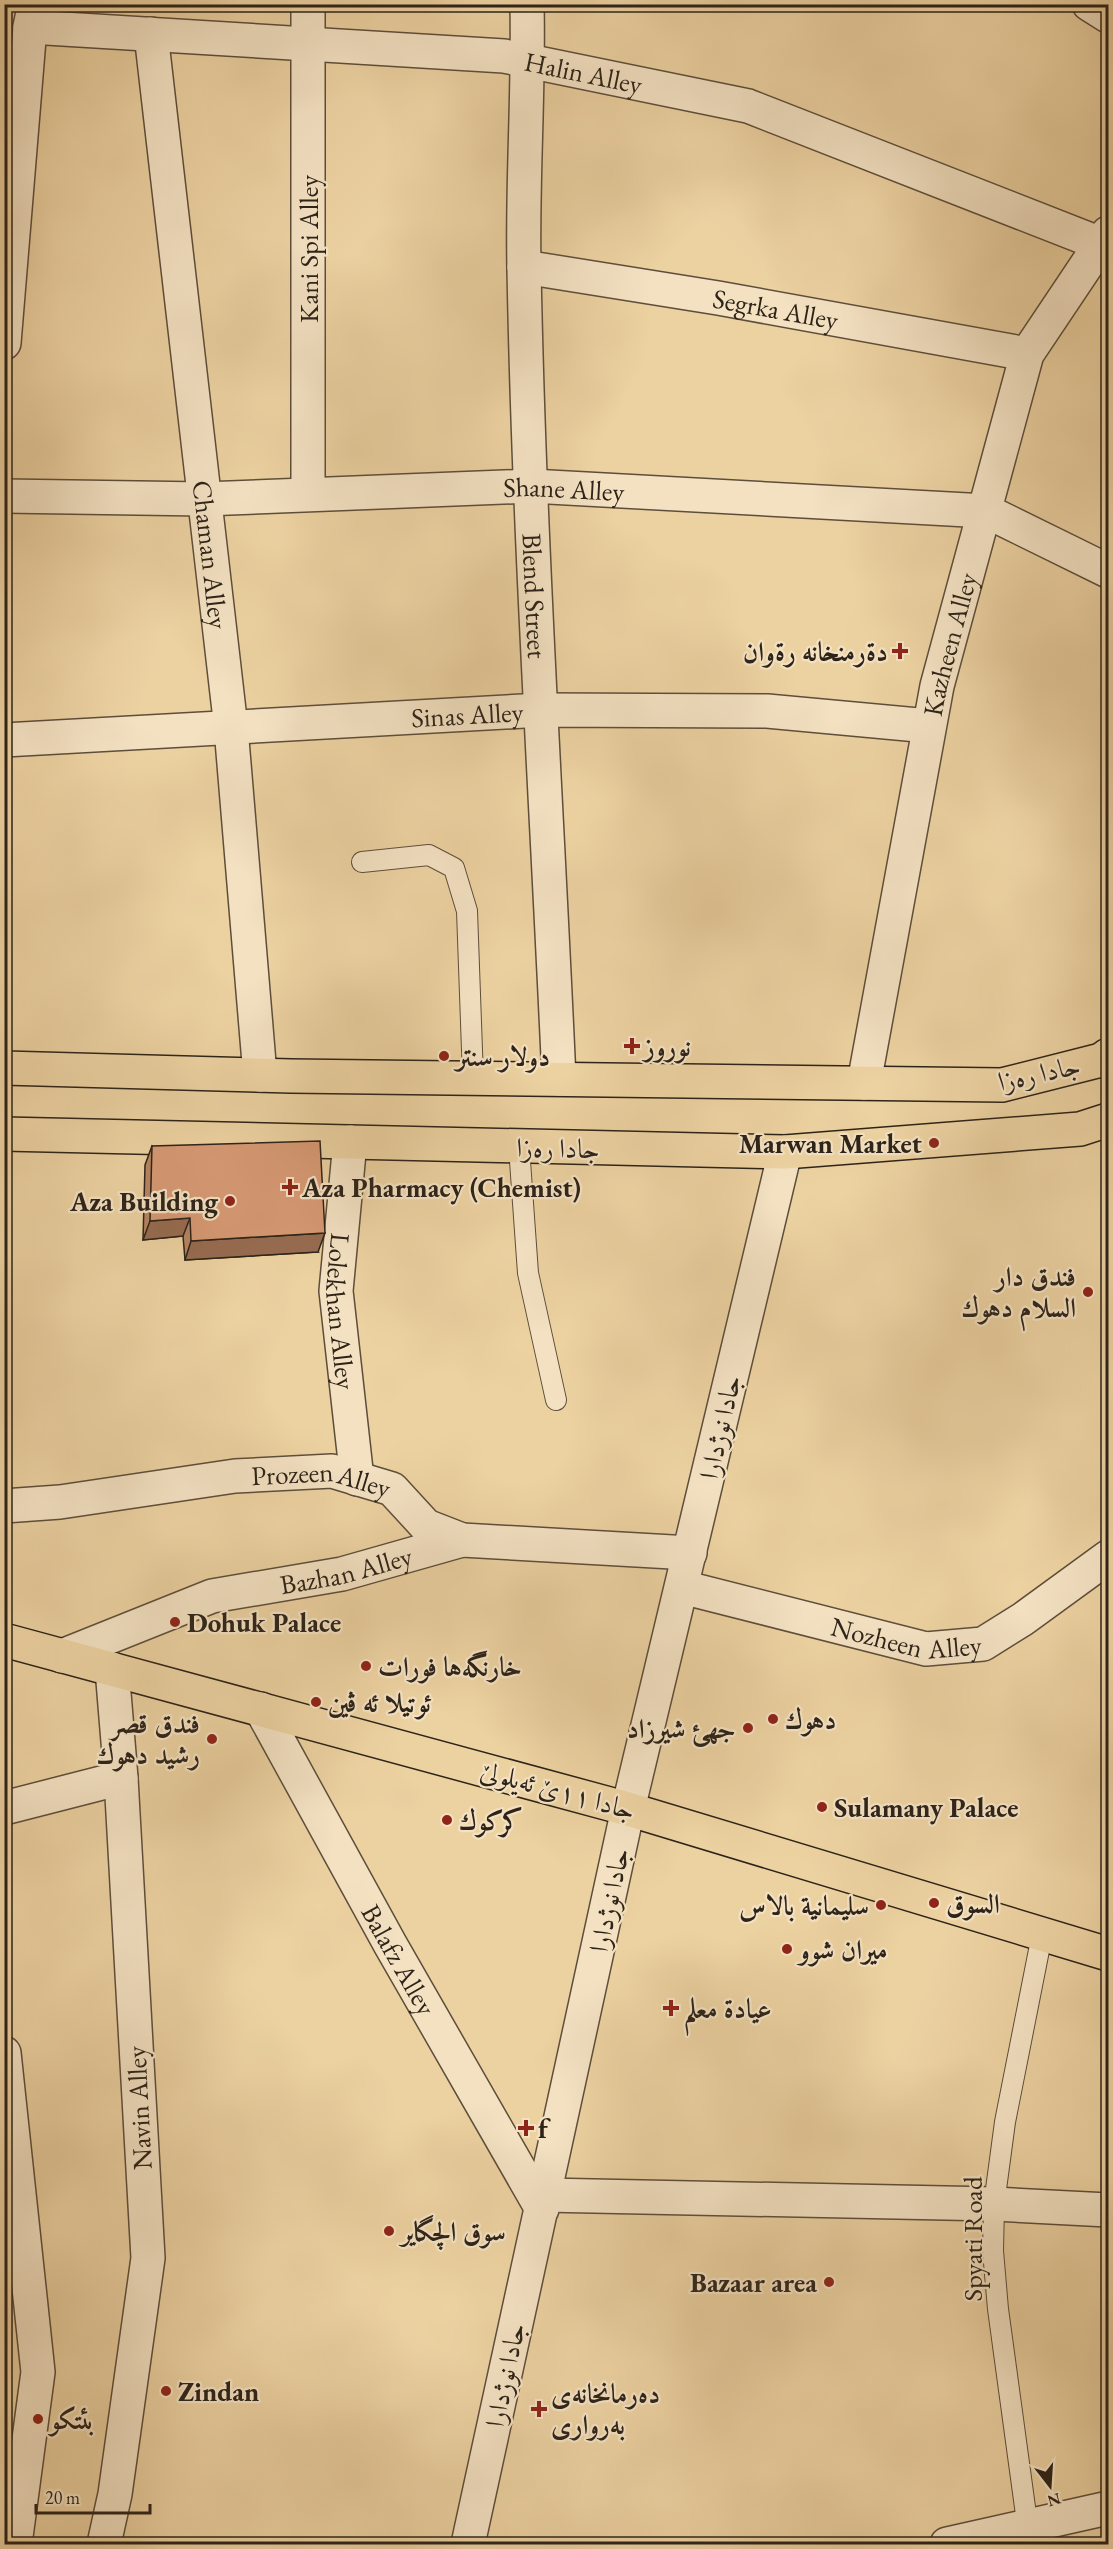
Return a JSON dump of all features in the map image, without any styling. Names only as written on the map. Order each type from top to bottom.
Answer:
[{"type":"main road","name":"جادا ره‌زا","points":[[4,1068],[260,1075],[1002,1085],[1105,1058]]},
{"type":"main road","name":"جادا ره‌زا","points":[[4,1134],[785,1152],[1099,1126]]},
{"type":"main road","name":"جادا ١١ێ ئه‌یلولێ","points":[[4,1640],[628,1809],[1108,1954]]},
{"type":"street","name":"Kani Spi Alley","points":[[308,4],[308,494]]},
{"type":"street","name":"Blend Street","points":[[527,4],[524,267],[531,486],[559,1079]]},
{"type":"street","points":[[1089,4],[1108,16]]},
{"type":"street","name":"Halin Alley","points":[[32,16],[151,34],[504,56],[748,106],[1106,242]]},
{"type":"street","points":[[4,343],[9,233],[32,16]]},
{"type":"street","name":"Chaman Alley","points":[[151,34],[231,728],[260,1075]]},
{"type":"street","name":"Kazheen Alley","points":[[864,1083],[929,726],[1027,354],[1106,242]]},
{"type":"street","name":"Segrka Alley","points":[[524,267],[718,298],[1027,354]]},
{"type":"street","name":"Shane Alley","points":[[4,496],[204,499],[531,486],[986,511],[1108,571]]},
{"type":"street","name":"Sinas Alley","points":[[4,740],[542,710],[767,711],[929,726]]},
{"type":"street","name":"Lolekhan Alley","points":[[350,1143],[336,1291],[357,1479]]},
{"type":"street","name":"جادا نوژدارا","points":[[468,2544],[628,1809],[785,1152]]},
{"type":"street","name":"Prozeen Alley","points":[[4,1506],[60,1502],[235,1476],[332,1471],[392,1489],[426,1526],[462,1540],[690,1553]]},
{"type":"street","name":"Bazhan Alley","points":[[62,1656],[212,1596],[342,1574],[462,1540]]},
{"type":"street","name":"Nozheen Alley","points":[[681,1587],[926,1649],[983,1644],[1023,1619],[1108,1557]]},
{"type":"street","name":"Navin Alley","points":[[104,2544],[115,2493],[148,2258],[121,1778],[112,1669]]},
{"type":"street","name":"Balafz Alley","points":[[261,1709],[390,1944],[543,2202]]},
{"type":"street","points":[[4,1808],[121,1778]]},
{"type":"street","points":[[4,2054],[38,2372],[15,2544]]},
{"type":"street","points":[[543,2202],[994,2204],[1108,2210]]},
{"type":"street","points":[[947,2544],[1028,2535],[1108,2508]]},
{"type":"lane","points":[[362,861],[429,855],[454,868],[466,911],[473,1078]]},
{"type":"lane","points":[[519,1147],[528,1273],[556,1400]]},
{"type":"lane","name":"Spyati Road","points":[[1028,2535],[998,2308],[993,2251],[994,2204],[1005,2122],[1042,1935]]},
{"type":"building","name":"Aza Building","points":[[320,1141],[325,1233],[191,1241],[190,1218],[150,1221],[152,1146]]},
{"type":"place","name":"دةرمنخانه رةوان","points":[[900,651]]},
{"type":"place","name":"نوروز","points":[[632,1046]]},
{"type":"place","name":"دولار سنتر","points":[[444,1056]]},
{"type":"place","name":"Marwan Market","points":[[934,1143]]},
{"type":"place","name":"Aza Pharmacy (Chemist)","points":[[290,1187]]},
{"type":"place","name":"Aza Building","points":[[230,1201]]},
{"type":"place","name":"فندق دار السلام دهوك","points":[[1088,1292]]},
{"type":"place","name":"Dohuk Palace","points":[[175,1622]]},
{"type":"place","name":"خارنگەها فورات","points":[[366,1666]]},
{"type":"place","name":"ئوتيلا ئه ڤين","points":[[316,1702]]},
{"type":"place","name":"دهوك","points":[[773,1719]]},
{"type":"place","name":"جهئ شيرزاد","points":[[748,1728]]},
{"type":"place","name":"فندق قصر رشيد دهوك","points":[[212,1739]]},
{"type":"place","name":"Sulamany Palace","points":[[822,1807]]},
{"type":"place","name":"كركوك","points":[[447,1820]]},
{"type":"place","name":"السوق","points":[[934,1903]]},
{"type":"place","name":"سليمانية بالاس","points":[[881,1905]]},
{"type":"place","name":"ميران شوو","points":[[787,1949]]},
{"type":"place","name":"عيادة معلم","points":[[671,2008]]},
{"type":"place","name":"f","points":[[526,2128]]},
{"type":"place","name":"سوق الچگاير","points":[[389,2231]]},
{"type":"place","name":"Bazaar area","points":[[829,2282]]},
{"type":"place","name":"Zindan","points":[[166,2391]]},
{"type":"place","name":"دەرمانخانەی بەرواری","points":[[539,2409]]},
{"type":"place","name":"بئتكو","points":[[38,2419]]}]
